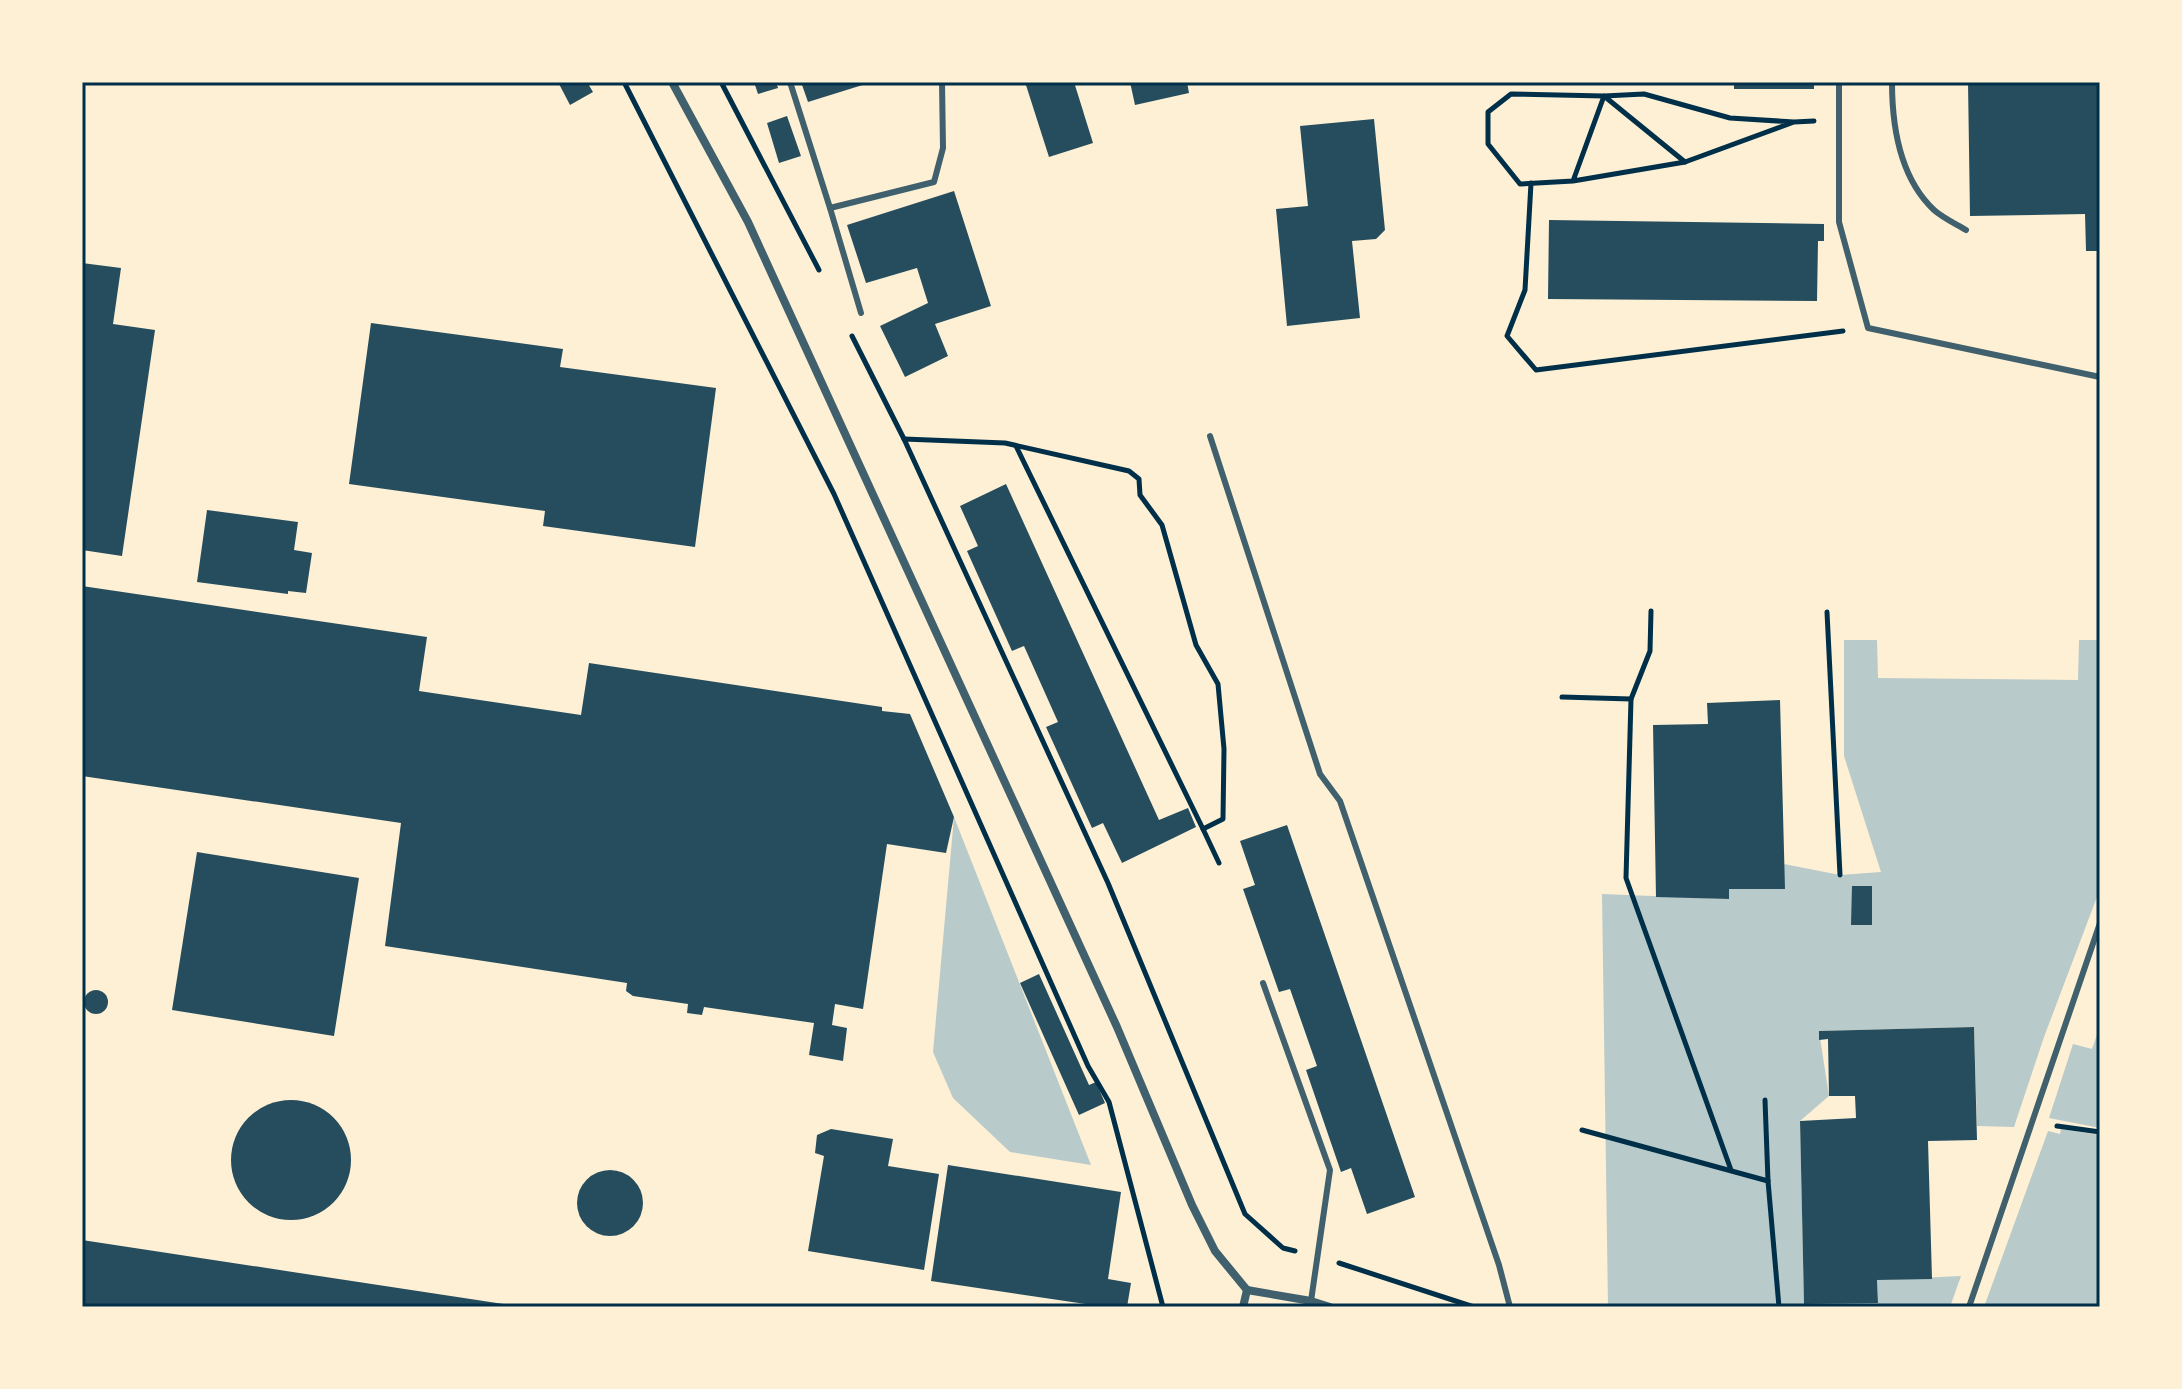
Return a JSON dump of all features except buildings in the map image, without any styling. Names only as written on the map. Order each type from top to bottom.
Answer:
[{"type":"street","points":[[672,82],[748,222],[1117,1027],[1192,1205],[1215,1251],[1247,1290],[1330,1307]]},
{"type":"street","points":[[1243,1307],[1247,1290]]},
{"type":"lane","points":[[790,82],[861,313]]},
{"type":"lane","points":[[830,208],[934,182],[943,148],[942,82]]},
{"type":"lane","points":[[1839,82],[1839,222],[1868,328],[2100,377]]},
{"type":"lane","points":[[1892,82],[1897,140],[1909,178],[1935,211],[1966,230]]},
{"type":"lane","points":[[1210,436],[1320,774],[1340,801],[1499,1265],[1510,1307]]},
{"type":"lane","points":[[1969,1307],[2100,923]]},
{"type":"lane","points":[[1263,983],[1330,1170],[1311,1301]]},
{"type":"path","points":[[624,82],[834,494],[1088,1066],[1109,1102],[1163,1307]]},
{"type":"path","points":[[721,82],[820,273]]},
{"type":"path","points":[[1794,122],[1685,162],[1573,181],[1520,184],[1488,144],[1488,112],[1511,94],[1644,94],[1730,118],[1794,122],[1839,120]]},
{"type":"path","points":[[1604,96],[1685,162]]},
{"type":"path","points":[[1573,181],[1604,96]]},
{"type":"path","points":[[1531,183],[1525,290],[1507,336],[1536,370],[1868,328]]},
{"type":"path","points":[[848,328],[904,439],[1108,883],[1245,1214],[1283,1248],[1474,1307]]},
{"type":"path","points":[[904,439],[1015,445],[1129,471],[1139,479],[1140,495],[1162,525],[1196,645],[1218,684],[1224,749],[1223,819],[1203,829]]},
{"type":"path","points":[[1015,445],[1219,863]]},
{"type":"path","points":[[1651,611],[1650,651],[1631,699],[1626,878],[1731,1170]]},
{"type":"path","points":[[1827,612],[1840,875]]},
{"type":"path","points":[[1562,697],[1631,699]]},
{"type":"path","points":[[1765,1100],[1768,1181],[1779,1307]]},
{"type":"path","points":[[2032,1123],[2100,1132]]},
{"type":"path","points":[[1582,1130],[1768,1181]]},
{"type":"shaded area","points":[[1844,640],[1877,640],[1878,678],[2078,680],[2079,640],[2100,640],[2100,889],[2014,1127],[1977,1126],[1974,1027],[1819,1031],[1829,1096],[1800,1121],[1804,1304],[1878,1302],[1877,1280],[1961,1276],[1950,1307],[1608,1307],[1602,894],[1728,899],[1729,889],[1784,888],[1784,864],[1840,875],[1881,872],[1844,756]]},
{"type":"shaded area","points":[[954,817],[1091,1165],[1010,1152],[953,1098],[933,1052]]},
{"type":"shaded area","points":[[2100,1026],[2100,1128],[2049,1118],[2073,1044],[2092,1049]]},
{"type":"shaded area","points":[[2061,1129],[2100,1135],[2100,1307],[1984,1307],[2048,1131],[2060,1134]]}]
